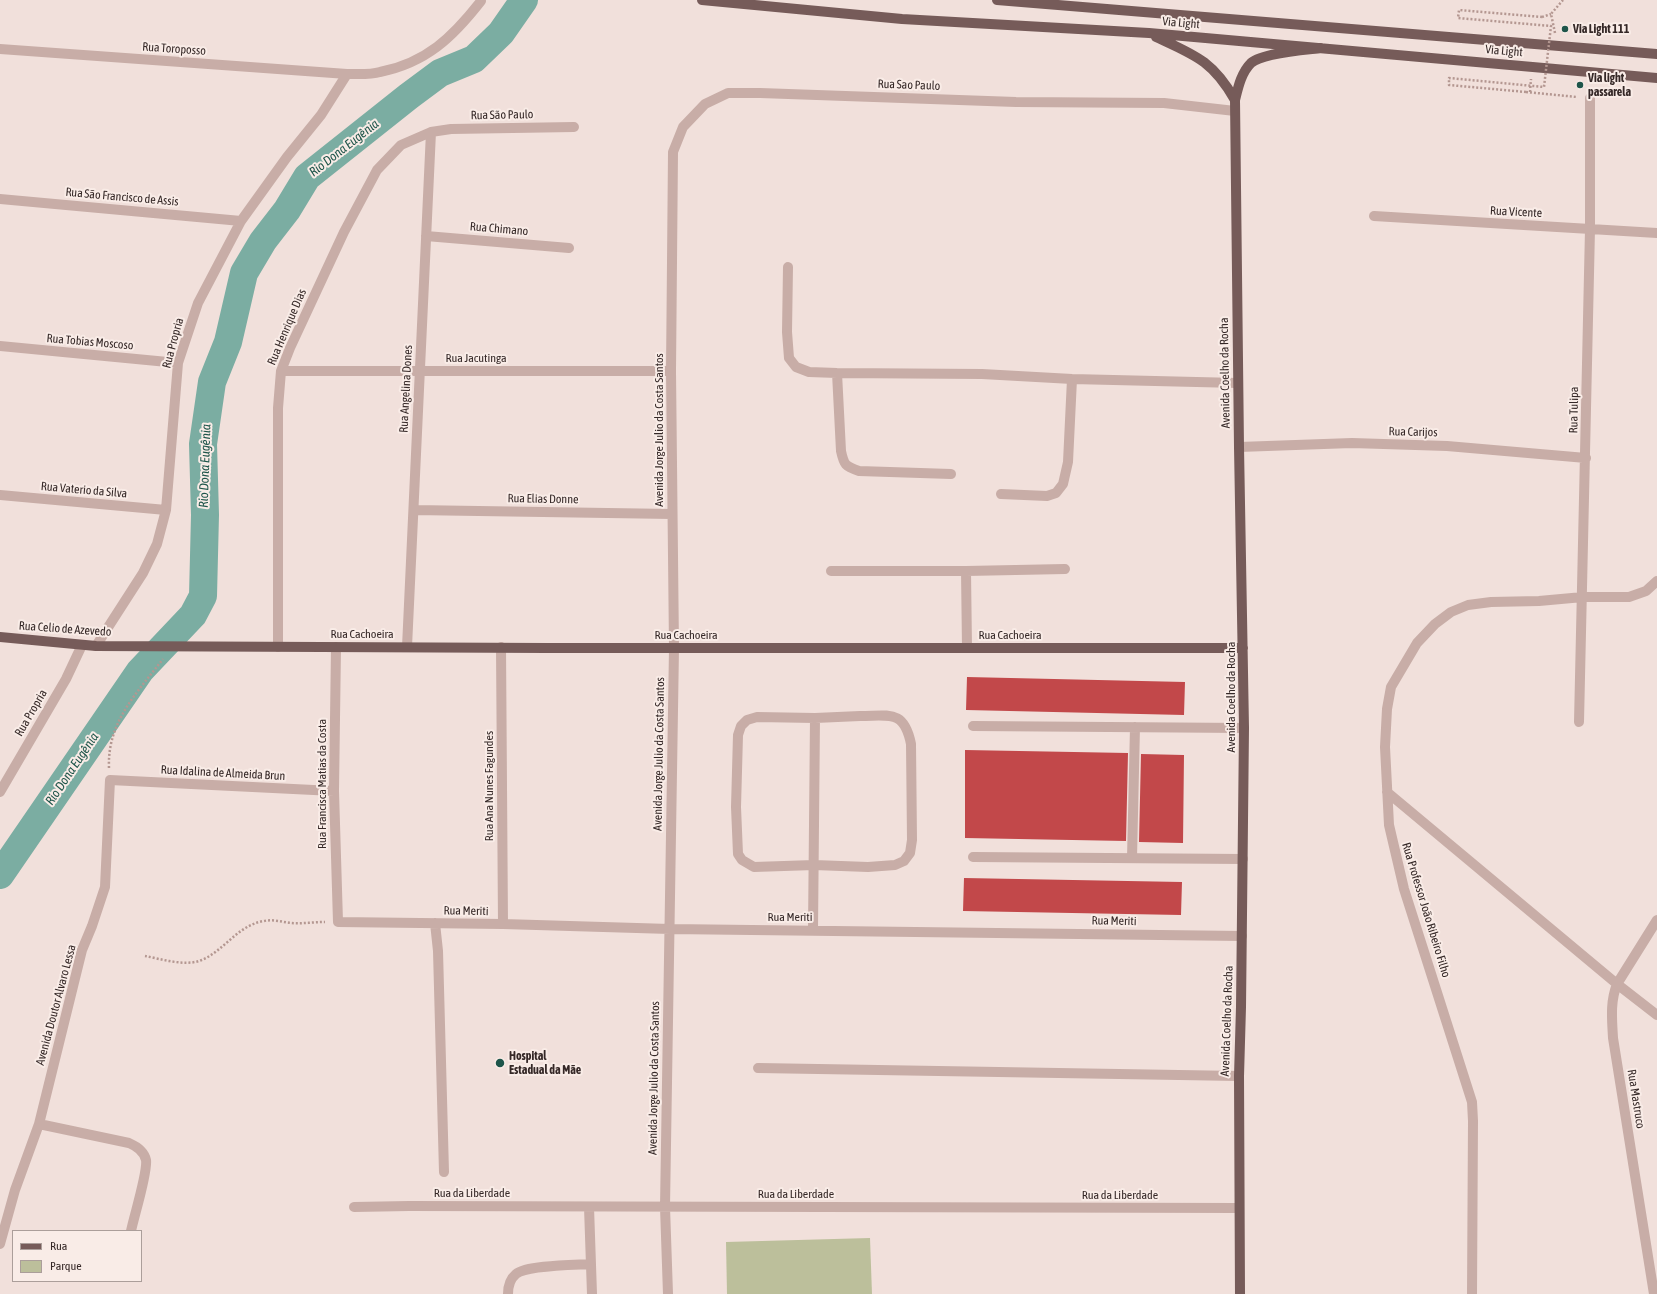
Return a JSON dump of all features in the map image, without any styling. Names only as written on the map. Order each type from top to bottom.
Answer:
[{"type":"main road","name":"Via Light","points":[[702,0],[902,19],[1149,33],[1657,78]]},
{"type":"main road","name":"Via Light","points":[[997,0],[1657,54]]},
{"type":"main road","points":[[1149,33],[1186,51],[1208,64],[1219,76],[1235,106]]},
{"type":"main road","name":"Avenida Coelho da Rocha","points":[[1240,1294],[1238,1208],[1243,859],[1244,648],[1238,447],[1235,106],[1243,75],[1251,63],[1260,58],[1321,48]]},
{"type":"main road","name":"Rua Celio de Azevedo","points":[[0,638],[96,646],[128,645]]},
{"type":"main road","name":"Rua Cachoeira","points":[[128,645],[278,647],[1244,648]]},
{"type":"street","name":"Rua Toroposso","points":[[0,49],[347,74],[379,73],[413,63],[443,43],[464,23],[481,2]]},
{"type":"street","name":"Rua Propria","points":[[96,646],[143,573],[157,544],[166,510],[178,363],[198,303],[241,221],[287,157],[321,116],[347,74]]},
{"type":"street","name":"Rua Sao Paulo","points":[[672,214],[673,152],[683,127],[705,104],[728,93],[1016,102],[1235,106]]},
{"type":"street","name":"Rua Tulipa","points":[[1579,722],[1586,458],[1590,229],[1590,98]]},
{"type":"street","name":"Rua São Paulo","points":[[431,132],[451,129],[574,127]]},
{"type":"street","name":"Rua Angelina Dones","points":[[407,647],[431,132]]},
{"type":"street","name":"Rua Henrique Dias","points":[[278,647],[278,408],[281,371],[327,267],[377,170],[401,145],[431,132]]},
{"type":"street","name":"Rua São Francisco de Assis","points":[[0,199],[241,221]]},
{"type":"street","name":"Avenida Jorge Julio da Costa Santos","points":[[668,1294],[665,1207],[674,648],[671,371],[672,214]]},
{"type":"street","name":"Rua Vicente","points":[[1374,216],[1657,233]]},
{"type":"street","name":"Rua Chimano","points":[[426,236],[570,248]]},
{"type":"street","points":[[788,267],[787,332],[789,358],[796,367],[809,372],[982,374],[1072,379],[1238,383]]},
{"type":"street","name":"Rua Tobias Moscoso","points":[[0,346],[178,363]]},
{"type":"street","name":"Rua Jacutinga","points":[[281,371],[671,371]]},
{"type":"street","points":[[837,373],[843,463],[849,468],[859,471],[951,474]]},
{"type":"street","points":[[1001,494],[1047,496],[1056,493],[1063,484],[1068,462],[1072,379]]},
{"type":"street","name":"Rua Carijos","points":[[1238,447],[1352,443],[1447,446],[1586,458]]},
{"type":"street","name":"Rua Vaterio da Silva","points":[[0,495],[166,510]]},
{"type":"street","name":"Rua Elias Donne","points":[[414,510],[672,514]]},
{"type":"street","points":[[831,571],[1065,569]]},
{"type":"street","points":[[966,571],[967,648]]},
{"type":"street","points":[[1582,597],[1629,597],[1646,591],[1657,580]]},
{"type":"street","name":"Rua Professor João Ribeiro Filho","points":[[1472,1294],[1472,1102],[1404,889],[1388,825],[1385,747],[1387,710],[1391,687],[1417,643],[1435,624],[1451,612],[1468,605],[1582,597]]},
{"type":"street","name":"Rua Propria","points":[[1,789],[66,679],[82,645]]},
{"type":"street","name":"Rua Francisca Matias da Costa","points":[[336,647],[334,791],[338,922]]},
{"type":"street","name":"Rua Ana Nunes Fagundes","points":[[500,647],[503,924]]},
{"type":"street","points":[[895,716],[903,721],[908,730],[910,744],[912,840],[910,853],[904,861],[895,866],[868,867],[814,865],[754,867],[742,860],[738,854],[736,807],[738,734],[741,726],[747,720],[757,717],[815,718],[895,716]]},
{"type":"street","points":[[813,930],[815,718]]},
{"type":"street","points":[[973,726],[1244,728]]},
{"type":"street","points":[[1132,858],[1135,727]]},
{"type":"street","name":"Rua Idalina de Almeida Brun","points":[[110,780],[334,791]]},
{"type":"street","name":"Avenida Doutor Alvaro Lessa","points":[[0,1244],[15,1190],[39,1124],[80,957],[105,887],[110,780]]},
{"type":"street","points":[[1386,792],[1617,984],[1657,1015]]},
{"type":"street","points":[[973,857],[1243,859]]},
{"type":"street","name":"Rua Mastruco","points":[[1654,1294],[1613,1038],[1612,1009],[1613,995],[1617,984],[1657,920]]},
{"type":"street","name":"Rua Meriti","points":[[338,922],[503,924],[670,929],[1242,936]]},
{"type":"street","points":[[435,923],[438,950],[444,1172]]},
{"type":"street","points":[[758,1068],[1239,1076]]},
{"type":"street","points":[[39,1124],[128,1142],[143,1152],[146,1160],[144,1175],[131,1230]]},
{"type":"street","name":"Rua da Liberdade","points":[[354,1207],[1238,1208]]},
{"type":"street","points":[[589,1207],[592,1294]]},
{"type":"street","points":[[508,1294],[508,1286],[516,1274],[529,1268],[591,1264]]},
{"type":"path","points":[[1563,0],[1551,14],[1542,17],[1459,10],[1458,18],[1551,26],[1544,87],[1449,78],[1449,85],[1590,98]]},
{"type":"path","points":[[1551,14],[1557,46]]},
{"type":"path","points":[[110,780],[108,753],[117,721],[172,646]]},
{"type":"path","points":[[145,956],[183,962],[193,962],[206,957],[252,925],[264,921],[292,923],[338,922]]},
{"type":"green space","points":[[870,1238],[872,1294],[727,1294],[726,1242]]},
{"type":"building","points":[[967,677],[1185,682],[1184,715],[966,710]]},
{"type":"building","points":[[965,750],[1128,753],[1126,841],[965,838]]},
{"type":"building","points":[[1141,754],[1184,755],[1183,843],[1139,842]]},
{"type":"building","points":[[964,878],[1182,882],[1181,915],[963,911]]},
{"type":"waterway","name":"Rio Dona Eugênia","points":[[0,875],[140,671],[193,615],[203,596],[205,515],[203,444],[212,382],[228,342],[244,273],[263,241],[287,210],[307,177],[440,73],[474,59],[501,33],[524,0]]},
{"type":"place","name":"Via Light 111","points":[[1565,29]]},
{"type":"place","name":"Via light passarela","points":[[1580,85]]},
{"type":"place","name":"Hospital Estadual da Mãe","points":[[500,1063]]}]
